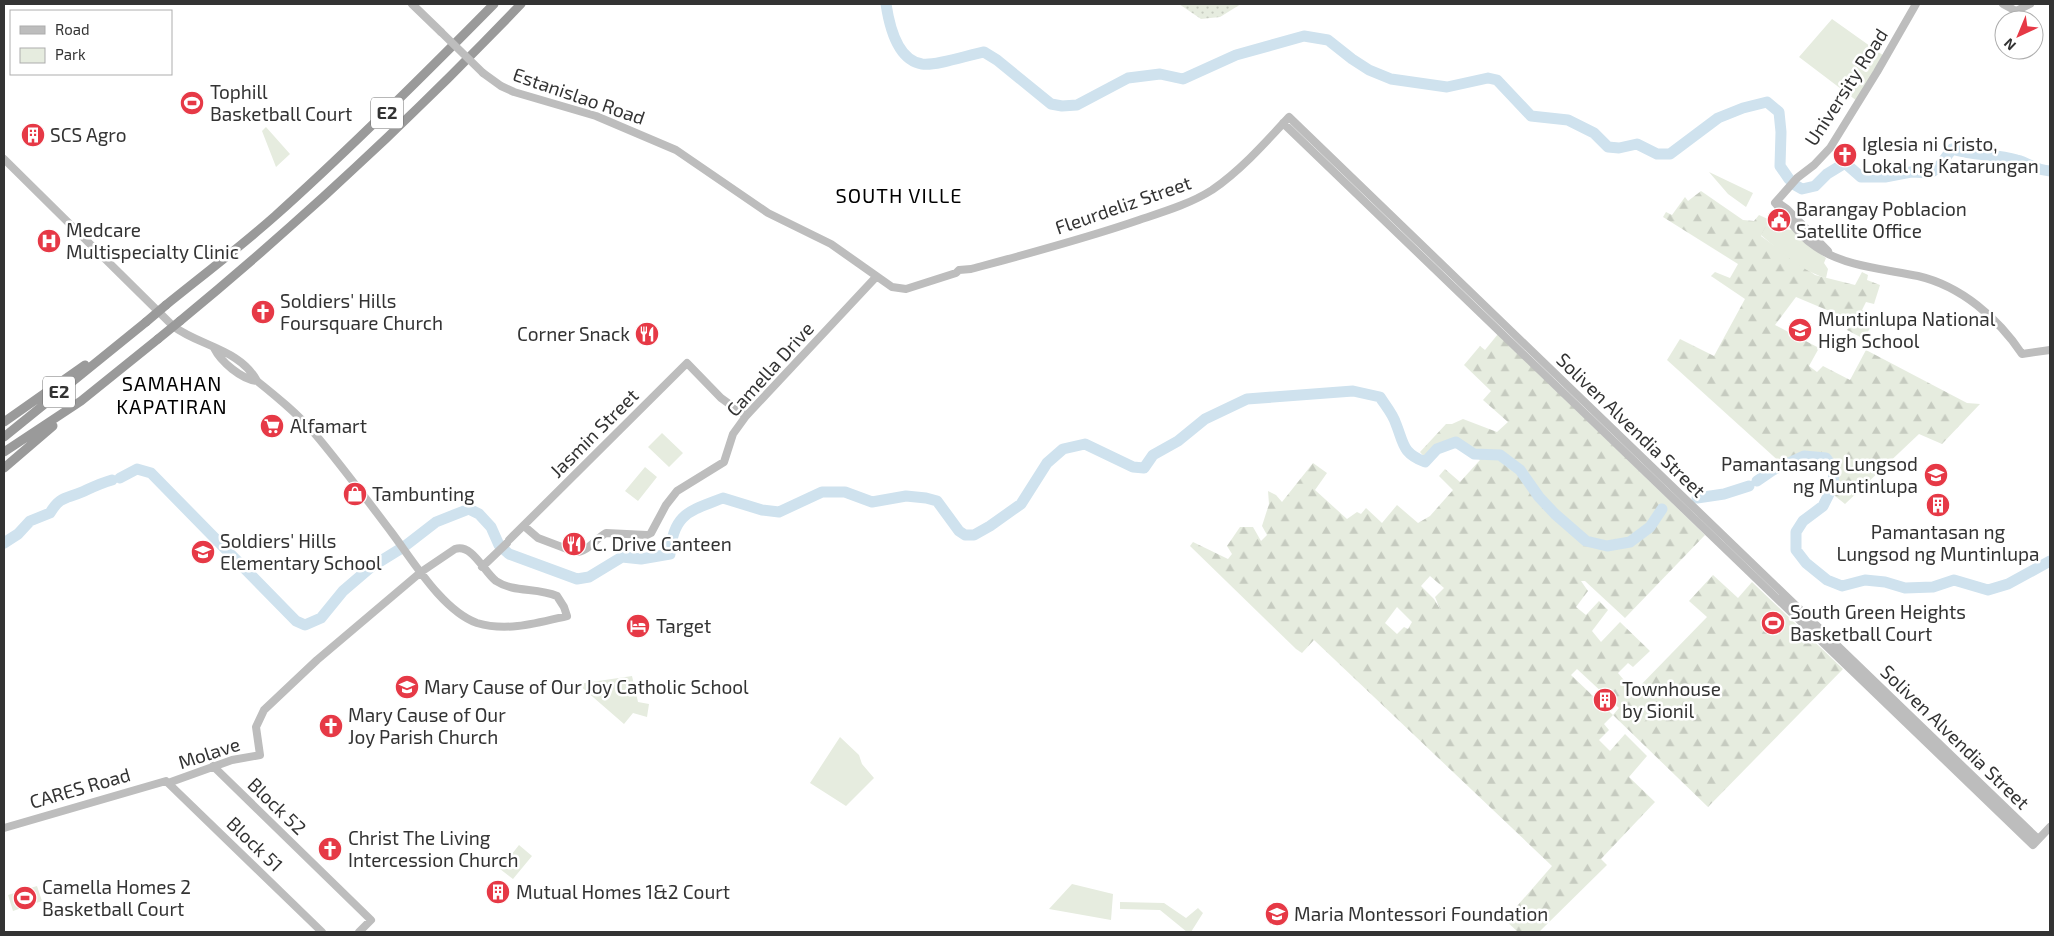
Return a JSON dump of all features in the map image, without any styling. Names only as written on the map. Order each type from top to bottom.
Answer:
[{"type":"highway","name":"E2","points":[[4,437],[274,216],[401,99],[494,4]]},
{"type":"highway","name":"E2","points":[[4,468],[82,401],[232,278],[375,149],[487,41],[521,5]]},
{"type":"highway","name":"E2","points":[[4,422],[62,380],[116,347]]},
{"type":"highway","name":"E2","points":[[4,452],[82,401]]},
{"type":"street","name":"Estanislao Road","points":[[412,4],[483,73],[501,86],[514,92],[596,116],[676,150],[768,212],[831,244],[876,277]]},
{"type":"street","name":"University Road","points":[[1916,4],[1830,148],[1814,165],[1797,178],[1775,202],[1782,213],[1810,243],[1851,262],[1938,283],[1960,294],[1986,312],[2008,333],[2022,354],[2050,350]]},
{"type":"street","points":[[2004,4],[2016,11],[2030,4]]},
{"type":"street","name":"Fleurdeliz Street","points":[[876,277],[892,287],[906,289],[967,268],[971,269],[1126,225],[1195,199],[1210,191],[1231,175],[1289,117]]},
{"type":"street","name":"Soliven Alvendia Street","points":[[1289,117],[2035,842]]},
{"type":"street","name":"Soliven Alvendia Street","points":[[1283,123],[2035,842]]},
{"type":"street","points":[[4,159],[163,318],[182,333],[214,348],[223,350],[253,373],[257,380],[295,413],[315,434],[421,572],[457,612],[475,622],[494,627],[512,627],[567,616],[557,596],[505,586],[495,580],[471,553],[459,548],[421,572]]},
{"type":"street","name":"Camella Drive","points":[[524,526],[538,538],[575,552],[586,550],[606,533],[647,535],[651,533],[666,505],[677,492],[724,462],[734,434],[746,416],[876,277]]},
{"type":"street","name":"Jasmin Street","points":[[482,567],[687,363],[721,398],[746,416]]},
{"type":"street","name":"Molave","points":[[167,782],[232,760],[260,755],[256,726],[264,710],[317,660],[421,572]]},
{"type":"street","name":"Block 52","points":[[213,766],[371,920],[359,932]]},
{"type":"street","name":"CARES Road","points":[[4,828],[167,782]]},
{"type":"street","name":"Block 51","points":[[167,782],[320,930]]},
{"type":"street","points":[[2035,842],[2050,827]]},
{"type":"green space","points":[[1179,4],[1241,4],[1220,17],[1201,19]]},
{"type":"green space","points":[[1832,19],[1884,56],[1857,101],[1799,57]]},
{"type":"green space","points":[[266,127],[290,154],[276,167],[262,131]]},
{"type":"green space","points":[[1709,172],[1753,193],[1746,207],[1728,194]]},
{"type":"green space","points":[[1701,191],[1743,220],[1754,221],[1759,215],[1770,220],[1761,236],[1815,275],[1855,285],[1862,272],[1868,275],[1867,280],[1880,285],[1874,304],[1866,302],[1862,310],[1876,317],[1864,339],[1847,330],[1853,321],[1796,297],[1775,325],[1819,348],[1809,366],[1817,372],[1823,366],[1850,380],[1866,350],[1967,403],[1980,404],[1942,444],[1919,434],[1845,504],[1830,492],[1834,474],[1826,458],[1804,456],[1783,465],[1667,360],[1680,339],[1714,356],[1745,299],[1711,276],[1715,272],[1730,278],[1738,264],[1663,217],[1666,212],[1672,215],[1685,197],[1688,201]]},
{"type":"green space","points":[[1770,220],[1780,229],[1794,230],[1803,241],[1826,258],[1824,263],[1828,269],[1826,278],[1799,266],[1761,235]]},
{"type":"green space","points":[[1498,334],[1705,535],[1625,618],[1585,581],[1581,581],[1588,591],[1576,607],[1586,615],[1599,601],[1608,610],[1592,631],[1601,642],[1620,622],[1650,651],[1633,667],[1628,663],[1618,673],[1634,692],[1707,617],[1689,601],[1713,575],[1738,598],[1752,582],[1843,669],[1708,807],[1613,715],[1604,724],[1609,730],[1599,740],[1610,751],[1625,734],[1647,756],[1629,777],[1655,802],[1601,859],[1607,865],[1539,932],[1518,932],[1505,920],[1552,866],[1314,640],[1302,653],[1296,649],[1190,546],[1193,542],[1228,559],[1232,554],[1227,546],[1240,527],[1253,527],[1261,541],[1267,535],[1262,526],[1269,504],[1268,491],[1276,495],[1282,502],[1313,463],[1327,473],[1315,490],[1347,519],[1357,512],[1361,514],[1366,508],[1382,523],[1397,505],[1418,523],[1430,516],[1453,490],[1439,476],[1445,469],[1460,482],[1480,460],[1456,442],[1437,449],[1427,460],[1420,452],[1446,424],[1452,424],[1463,419],[1497,432],[1508,422],[1483,400],[1491,391],[1464,365],[1480,346],[1485,350]],"holes":[[[1430,576],[1444,588],[1435,597],[1440,609],[1434,599],[1421,586]],[[1397,607],[1412,622],[1408,629],[1404,627],[1397,634],[1385,623]],[[1577,669],[1619,708],[1613,715],[1571,675]]]},
{"type":"green space","points":[[662,433],[683,453],[669,467],[648,447]]},
{"type":"green space","points":[[645,467],[657,477],[638,501],[625,491]]},
{"type":"green space","points":[[632,676],[638,702],[649,704],[647,717],[633,713],[624,724],[578,684]]},
{"type":"green space","points":[[1646,700],[1656,710],[1640,726],[1630,716]]},
{"type":"green space","points":[[840,737],[859,755],[862,764],[874,778],[846,806],[810,783]]},
{"type":"green space","points":[[519,845],[532,856],[513,879],[500,869]]},
{"type":"green space","points":[[1072,884],[1113,894],[1111,920],[1049,909]]},
{"type":"green space","name":"Camella Homes 2 Basketball Court","points":[[37,886],[42,901],[13,911],[8,895]]},
{"type":"green space","points":[[1120,902],[1164,903],[1186,918],[1198,908],[1203,913],[1191,932],[1187,932],[1160,910],[1120,909]]},
{"type":"waterway","points":[[886,4],[892,31],[900,49],[913,61],[922,64],[936,63],[984,52],[997,60],[1051,104],[1062,106],[1077,105],[1128,78],[1160,74],[1183,79],[1236,55],[1304,36],[1328,40],[1369,70],[1391,79],[1447,87],[1488,78],[1497,80],[1531,116],[1568,120],[1594,133],[1608,147],[1619,148],[1637,144],[1657,154],[1670,154],[1718,118],[1743,108],[1767,102],[1779,112],[1781,132],[1780,166],[1789,179]]},
{"type":"waterway","points":[[1795,185],[1802,189],[1815,186],[1827,174],[1845,163],[1861,177],[1885,177],[1911,172],[1930,173],[1938,168],[1952,149],[2009,158],[2050,171]]},
{"type":"waterway","points":[[120,478],[137,469],[151,473],[296,621],[305,625],[321,618],[343,591],[371,567],[405,546],[436,522],[469,509],[479,514],[491,527],[499,545],[509,554],[577,579],[589,577],[622,557],[641,559],[670,554],[672,540],[679,522],[701,506],[723,498],[762,510],[779,512],[822,492],[845,492],[872,502],[906,496],[926,498],[937,501],[959,531],[965,535],[974,535],[1021,504],[1047,463],[1063,449],[1085,444],[1133,467],[1144,468],[1153,455],[1178,441],[1205,419],[1247,399],[1353,391],[1380,397],[1393,417],[1405,447],[1417,459],[1425,462],[1437,449],[1456,442],[1474,454],[1500,455],[1520,470],[1539,497],[1586,541],[1607,546],[1630,542],[1650,527],[1662,509]]},
{"type":"waterway","points":[[1757,481],[1773,470],[1804,456],[1826,458],[1834,469],[1833,486],[1823,506],[1803,521],[1796,532],[1796,550],[1806,563],[1827,580],[1842,586],[1865,580],[1885,582],[1905,588],[1933,587],[1954,580],[1988,590],[2008,584],[2050,561]]},
{"type":"waterway","points":[[4,543],[18,534],[30,521],[50,513],[60,501],[112,480]]},
{"type":"waterway","points":[[1697,498],[1724,494],[1749,486]]},
{"type":"place","name":"Tophill Basketball Court","points":[[192,103]]},
{"type":"place","name":"SCS Agro","points":[[33,135]]},
{"type":"place","name":"Iglesia ni Cristo, Lokal ng Katarungan","points":[[1845,155]]},
{"type":"place","name":"Barangay Poblacion Satellite Office","points":[[1779,220]]},
{"type":"place","name":"Medcare Multispecialty Clinic","points":[[49,241]]},
{"type":"place","name":"Soldiers' Hills Foursquare Church","points":[[263,312]]},
{"type":"place","name":"Muntinlupa National High School","points":[[1800,330]]},
{"type":"place","name":"Corner Snack","points":[[647,334]]},
{"type":"place","name":"Alfamart","points":[[272,426]]},
{"type":"place","name":"Pamantasang Lungsod ng Muntinlupa","points":[[1936,475]]},
{"type":"place","name":"Tambunting","points":[[355,494]]},
{"type":"place","name":"Pamantasan ng Lungsod ng Muntinlupa","points":[[1938,505]]},
{"type":"place","name":"C. Drive Canteen","points":[[574,544]]},
{"type":"place","name":"Soldiers' Hills Elementary School","points":[[203,552]]},
{"type":"place","name":"South Green Heights Basketball Court","points":[[1773,623]]},
{"type":"place","name":"Target","points":[[638,626]]},
{"type":"place","name":"Mary Cause of Our Joy Catholic School","points":[[407,687]]},
{"type":"place","name":"Townhouse by Sionil","points":[[1605,700]]},
{"type":"place","name":"Mary Cause of Our Joy Parish Church","points":[[331,726]]},
{"type":"place","name":"Christ The Living Intercession Church","points":[[330,849]]},
{"type":"place","name":"Mutual Homes 1&2 Court","points":[[498,892]]},
{"type":"place","name":"Camella Homes 2 Basketball Court","points":[[25,898]]},
{"type":"place","name":"Maria Montessori Foundation","points":[[1277,914]]},
{"type":"district","name":"SOUTH VILLE","points":[[899,196]]},
{"type":"district","name":"SAMAHAN KAPATIRAN","points":[[172,396]]}]
